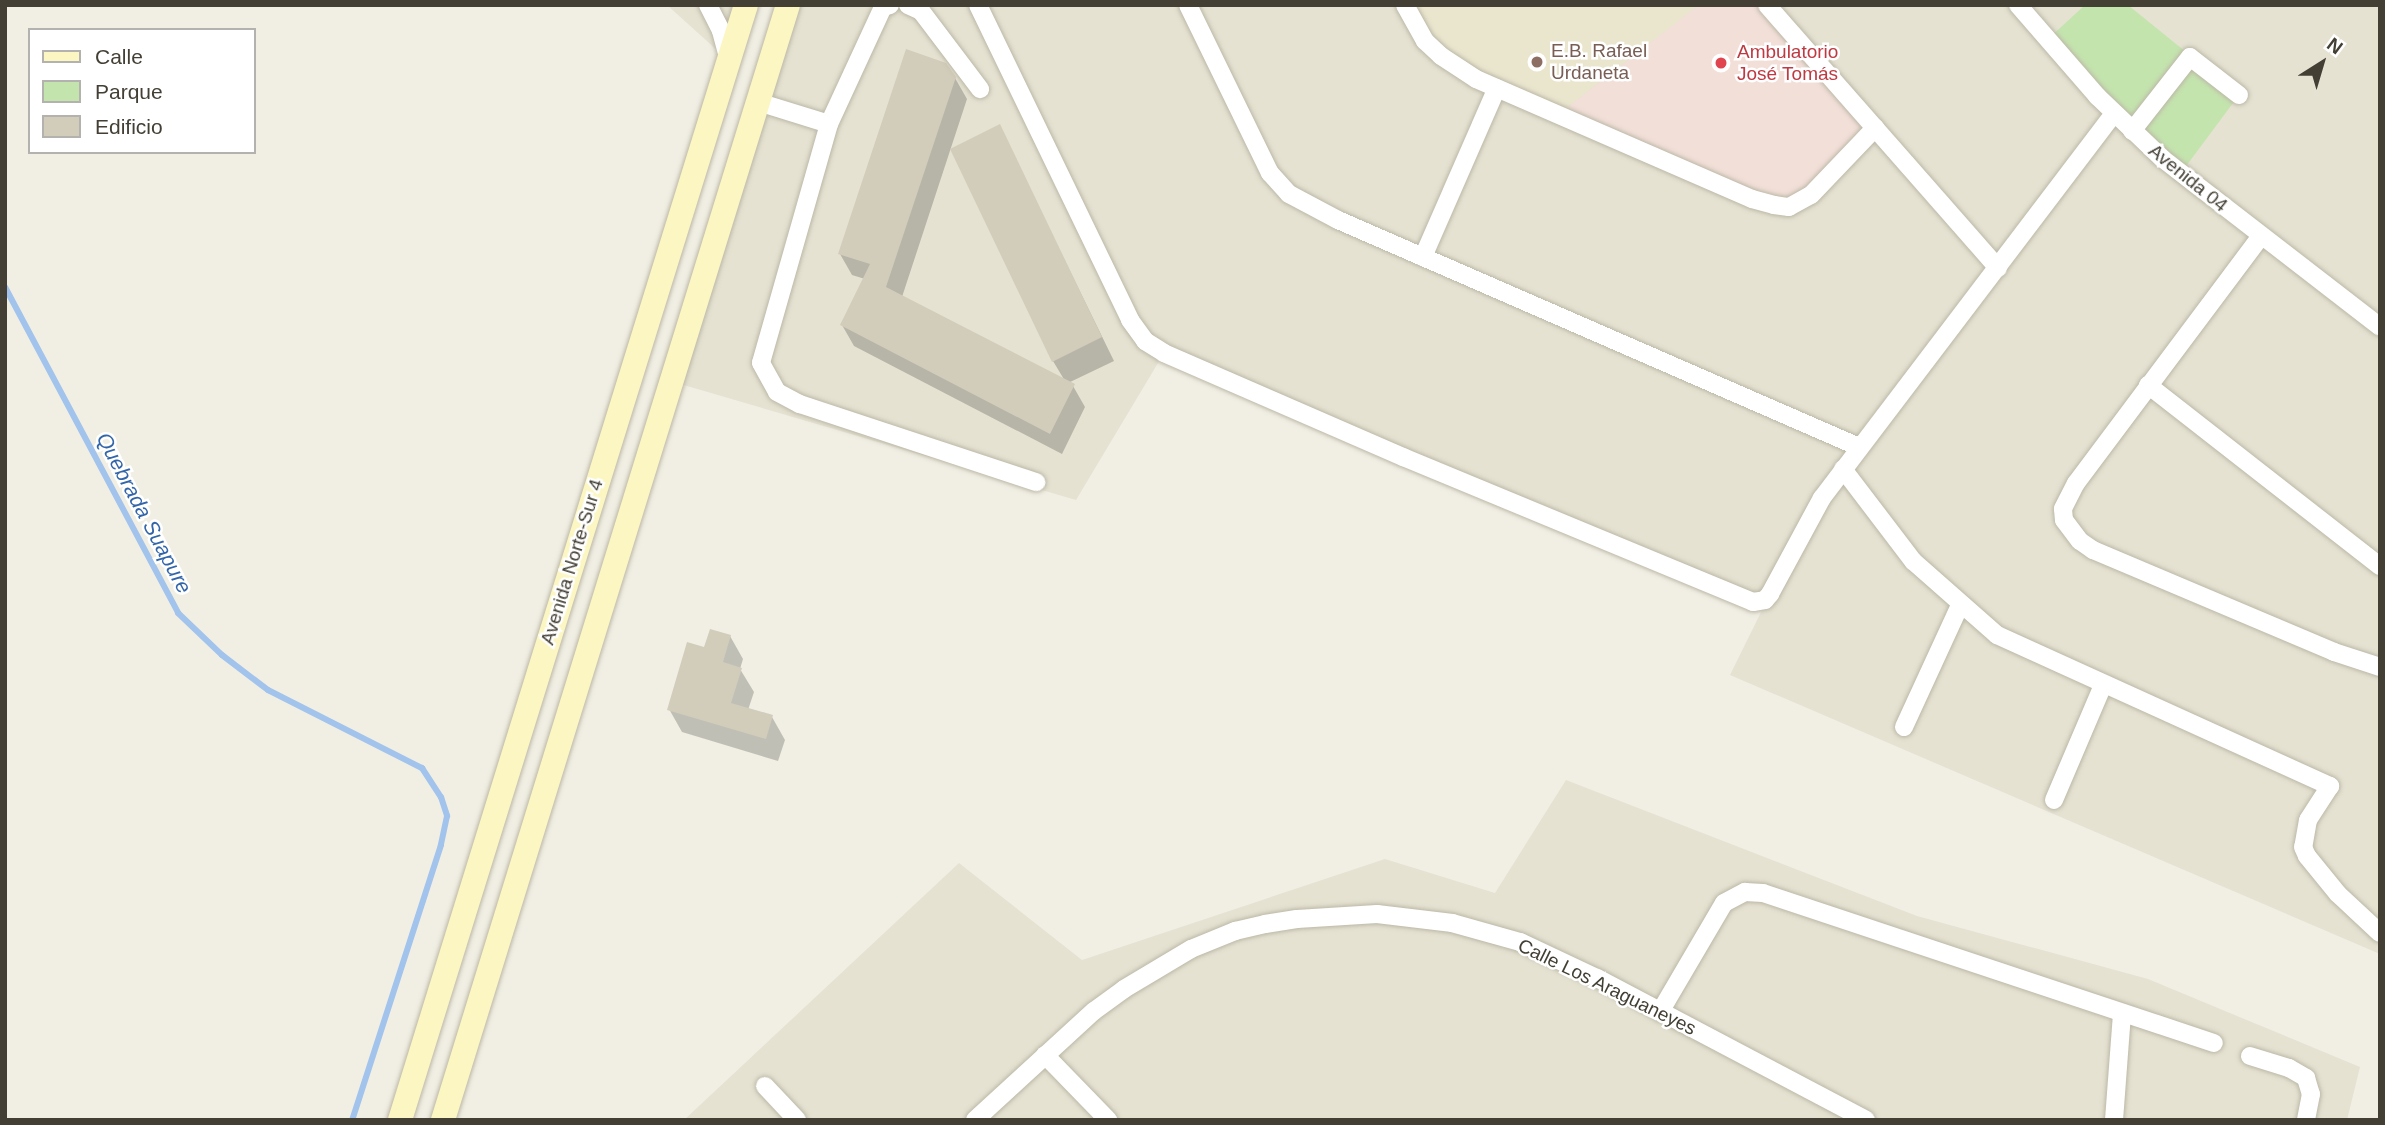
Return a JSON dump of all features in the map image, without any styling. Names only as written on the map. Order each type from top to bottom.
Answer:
[{"type":"main road","name":"Avenida Norte-Sur 4","points":[[400,1120],[746,5]]},
{"type":"main road","name":"Avenida Norte-Sur 4","points":[[443,1120],[788,5]]},
{"type":"street","points":[[890,5],[883,7],[830,124],[761,363],[770,385],[777,392],[800,404],[1036,482]]},
{"type":"street","points":[[908,5],[920,11],[980,89]]},
{"type":"street","points":[[978,5],[1130,320],[1153,347],[1601,541],[1753,602],[1765,600],[1770,594],[1811,515],[1843,469],[2114,113]]},
{"type":"street","points":[[1188,5],[1251,137],[1279,184],[1314,209],[1859,447]]},
{"type":"street","points":[[1405,5],[1425,41],[1457,68],[1752,199],[1774,205],[1789,206],[1811,195],[1875,128]]},
{"type":"street","points":[[1767,5],[1998,268]]},
{"type":"street","name":"Avenida 04","points":[[2018,5],[2114,113],[2163,159],[2380,327]]},
{"type":"street","points":[[710,7],[722,31],[729,61]]},
{"type":"street","points":[[2132,131],[2189,57],[2239,95]]},
{"type":"street","points":[[1423,257],[1497,88]]},
{"type":"street","points":[[758,102],[830,124]]},
{"type":"street","points":[[2261,236],[2066,499],[2063,509],[2068,529],[2093,550],[2322,647],[2380,667]]},
{"type":"street","points":[[2148,385],[2380,566]]},
{"type":"street","points":[[1843,469],[1913,561],[1960,605],[2012,644],[2330,786],[2308,820],[2304,847],[2307,856],[2338,894],[2380,933]]},
{"type":"street","points":[[1904,727],[1960,605]]},
{"type":"street","points":[[2054,800],[2103,685]]},
{"type":"street","points":[[1660,1012],[1713,917],[1724,903],[1745,892],[1763,893],[2214,1043]]},
{"type":"street","name":"Calle Los Araguaneyes","points":[[975,1120],[1045,1055],[1124,989],[1191,949],[1235,931],[1265,924],[1337,916],[1421,917],[1483,930],[1552,956],[1866,1120]]},
{"type":"street","points":[[2114,1120],[2122,1013]]},
{"type":"street","points":[[1045,1055],[1108,1120]]},
{"type":"street","points":[[2250,1056],[2289,1068],[2306,1077],[2311,1094],[2306,1120]]},
{"type":"street","points":[[765,1086],[797,1120]]},
{"type":"shaded area","points":[[667,5],[746,5],[729,61]]},
{"type":"shaded area","points":[[788,5],[2380,5],[2380,954],[1730,675],[1768,598],[1765,600],[1164,353],[1076,500],[670,381]]},
{"type":"shaded area","name":"E.B. Rafael Urdaneta","points":[[1405,5],[1699,5],[1559,114],[1456,68]]},
{"type":"shaded area","name":"Ambulatorio José Tomás","points":[[1699,5],[1767,5],[1875,128],[1789,207],[1559,114]]},
{"type":"shaded area","points":[[1566,780],[1917,916],[2148,979],[2360,1067],[2347,1120],[684,1120],[959,863],[1082,960],[1385,859],[1495,893]]},
{"type":"green space","points":[[2085,5],[2128,5],[2239,95],[2181,173],[2048,39]]},
{"type":"building","points":[[906,49],[946,63],[956,77],[886,287],[1075,384],[1050,434],[840,325],[870,264],[838,254]]},
{"type":"building","points":[[1000,124],[1102,337],[1052,362],[950,149]]},
{"type":"building","points":[[710,629],[731,635],[723,662],[742,668],[731,703],[773,715],[766,739],[667,710],[687,642],[704,647]]},
{"type":"waterway","name":"Quebrada Suapure","points":[[5,287],[178,613],[222,655],[268,690],[422,768],[441,797],[447,816],[441,845],[352,1120]]},
{"type":"place","name":"E.B. Rafael Urdaneta","points":[[1537,62]]},
{"type":"place","name":"Ambulatorio José Tomás","points":[[1721,63]]}]
